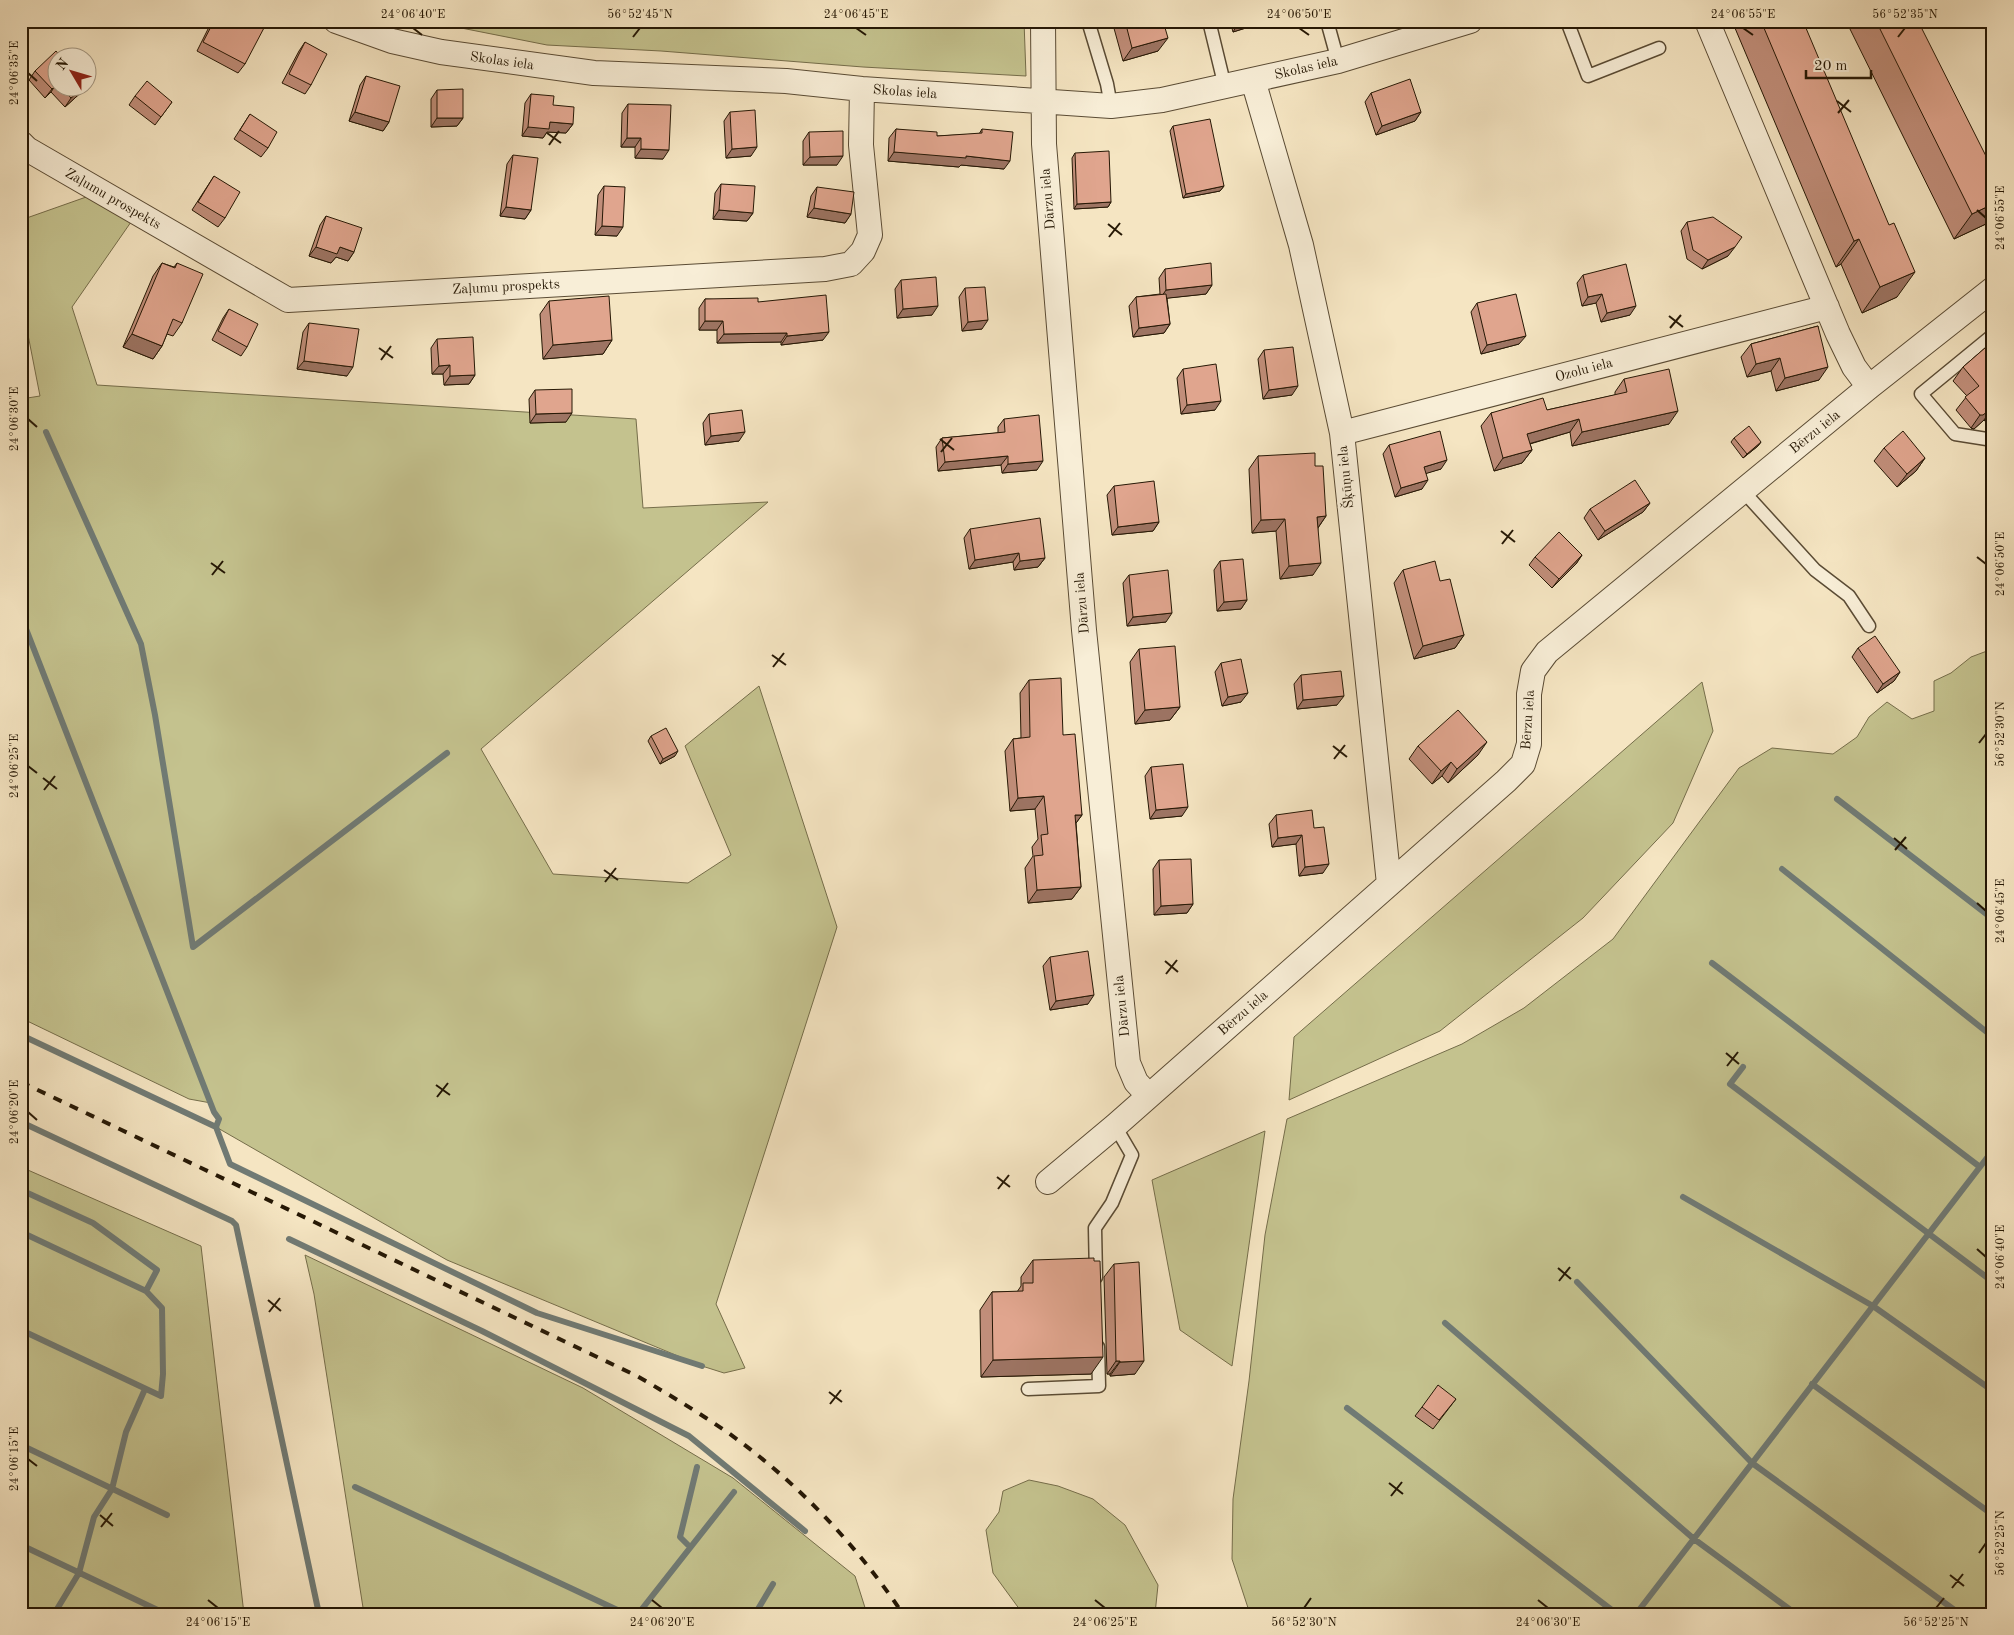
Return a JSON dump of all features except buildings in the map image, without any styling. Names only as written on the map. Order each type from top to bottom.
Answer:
[{"type":"street","name":"Skolas iela","points":[[336,21],[392,41],[441,52],[594,73],[786,81],[862,89],[1111,106],[1162,100],[1338,61],[1445,26],[1470,21]]},
{"type":"street","name":"Dārzu iela","points":[[1043,21],[1044,144],[1084,630],[1128,1063],[1136,1082],[1149,1096]]},
{"type":"street","points":[[1707,21],[1827,307],[1854,367],[1869,388]]},
{"type":"street","name":"Šķūņu iela","points":[[1253,80],[1302,245],[1342,433],[1389,884]]},
{"type":"street","name":"Zaļumu prospekts","points":[[21,143],[288,300],[825,269],[851,264],[863,251],[870,235],[862,145],[862,89]]},
{"type":"street","name":"Bērzu iela","points":[[1048,1182],[1115,1126],[1506,782],[1523,764],[1529,744],[1529,694],[1533,671],[1547,652],[1993,289]]},
{"type":"street","name":"Ozolu iela","points":[[1342,433],[1827,307]]},
{"type":"lane","points":[[1088,21],[1107,84],[1111,106]]},
{"type":"lane","points":[[1209,21],[1225,87]]},
{"type":"lane","points":[[1327,21],[1338,61]]},
{"type":"lane","points":[[1567,21],[1588,76],[1659,48]]},
{"type":"lane","points":[[1993,335],[1921,394],[1955,434],[1993,440]]},
{"type":"lane","points":[[1743,491],[1815,570],[1849,596],[1869,626]]},
{"type":"lane","points":[[1096,1287],[1095,1228],[1112,1203],[1132,1156],[1115,1126]]},
{"type":"lane","points":[[1028,1390],[1099,1386],[1098,1337]]},
{"type":"shaded area","points":[[426,21],[1024,21],[1026,76],[863,67],[661,51],[547,45]]},
{"type":"shaded area","points":[[89,196],[131,222],[72,307],[97,385],[636,419],[643,508],[768,502],[481,749],[553,874],[688,883],[731,855],[685,746],[759,686],[837,927],[716,1304],[745,1368],[724,1373],[702,1366],[447,1260],[216,1127],[218,1119],[211,1103],[189,1099],[21,1018],[21,399],[40,396],[21,299],[21,220]]},
{"type":"shaded area","points":[[1987,651],[1993,656],[1993,1614],[1250,1614],[1232,1559],[1233,1499],[1249,1381],[1265,1235],[1287,1119],[1462,1044],[1524,1008],[1613,939],[1739,768],[1772,748],[1833,754],[1857,737],[1869,717],[1887,702],[1912,719],[1934,711],[1934,681],[1951,673],[1971,657]]},
{"type":"shaded area","points":[[1702,682],[1713,731],[1673,823],[1583,918],[1440,1031],[1289,1100],[1294,1037]]},
{"type":"shaded area","points":[[1265,1131],[1232,1366],[1180,1330],[1152,1180]]},
{"type":"shaded area","points":[[21,1167],[201,1246],[244,1614],[21,1614]]},
{"type":"shaded area","points":[[305,1255],[583,1388],[733,1478],[855,1576],[867,1614],[364,1614],[314,1294]]},
{"type":"shaded area","points":[[1029,1480],[1058,1486],[1093,1499],[1125,1525],[1158,1585],[1155,1614],[1023,1614],[993,1573],[986,1530],[999,1512],[1003,1491]]},
{"type":"waterway","points":[[46,432],[141,644],[155,715],[193,947],[447,753]]},
{"type":"waterway","points":[[21,616],[214,1112],[219,1119],[216,1127]]},
{"type":"waterway","points":[[1837,799],[1993,919]]},
{"type":"waterway","points":[[1782,869],[1993,1037]]},
{"type":"waterway","points":[[1712,963],[1980,1167]]},
{"type":"waterway","points":[[21,1035],[216,1127],[230,1164],[537,1313],[702,1366]]},
{"type":"waterway","points":[[1743,1067],[1730,1084],[1993,1282]]},
{"type":"waterway","points":[[21,1122],[232,1221],[236,1225],[319,1614]]},
{"type":"waterway","points":[[1636,1614],[1993,1150]]},
{"type":"waterway","points":[[21,1190],[93,1223],[157,1270],[146,1291],[162,1308],[163,1374],[161,1396],[21,1330]]},
{"type":"waterway","points":[[1683,1197],[1873,1306],[1993,1391]]},
{"type":"waterway","points":[[21,1232],[146,1291]]},
{"type":"waterway","points":[[289,1239],[482,1331],[689,1436],[805,1531]]},
{"type":"waterway","points":[[1577,1282],[1752,1463],[1960,1614]]},
{"type":"waterway","points":[[1445,1323],[1694,1539],[1796,1614]]},
{"type":"waterway","points":[[1812,1384],[1993,1515]]},
{"type":"waterway","points":[[54,1614],[79,1573],[94,1517],[112,1489],[126,1432],[145,1389]]},
{"type":"waterway","points":[[1347,1408],[1617,1614]]},
{"type":"waterway","points":[[21,1445],[167,1515]]},
{"type":"waterway","points":[[690,1547],[680,1537],[697,1467]]},
{"type":"waterway","points":[[355,1487],[626,1614]]},
{"type":"waterway","points":[[638,1614],[734,1492]]},
{"type":"waterway","points":[[21,1545],[166,1614]]},
{"type":"waterway","points":[[755,1614],[773,1584]]},
{"type":"railway","points":[[21,1082],[637,1376],[671,1396],[727,1432],[777,1471],[801,1493],[845,1539],[885,1588],[903,1614]]}]
